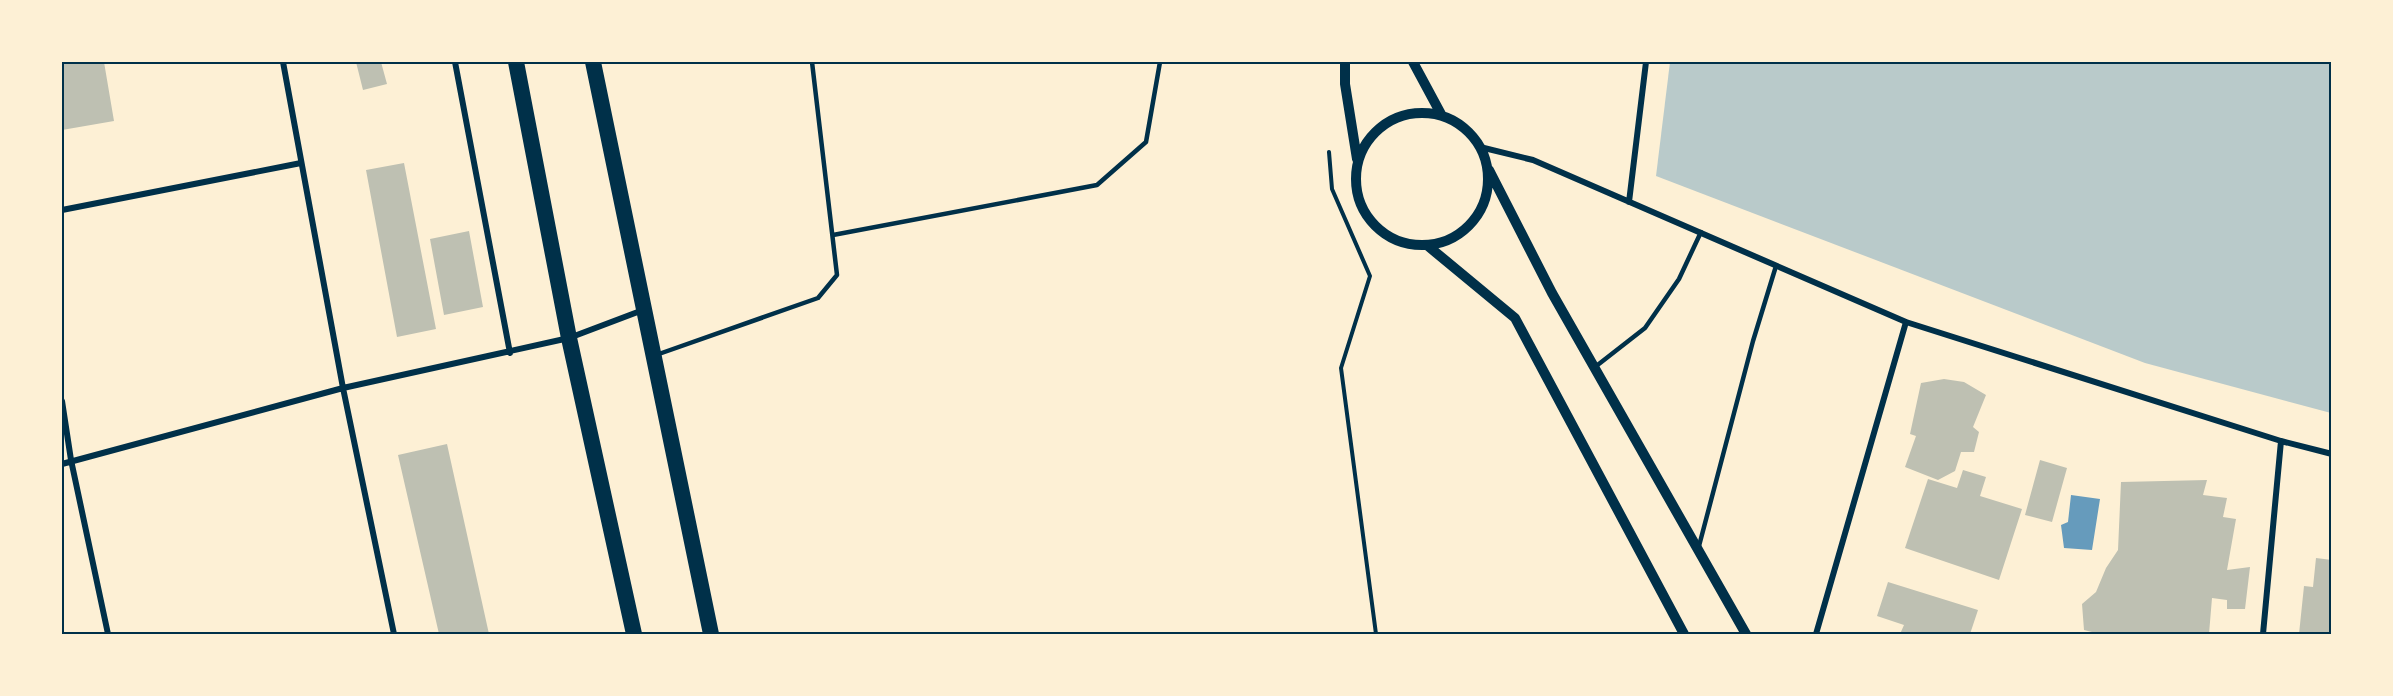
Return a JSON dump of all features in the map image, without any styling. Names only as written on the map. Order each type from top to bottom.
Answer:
[{"type":"highway","points":[[516,62],[570,338],[634,634]]},
{"type":"highway","points":[[593,62],[711,634]]},
{"type":"street","points":[[283,62],[343,388],[394,634]]},
{"type":"street","points":[[455,62],[510,353]]},
{"type":"street","points":[[1346,62],[1345,84],[1357,159],[1355,186],[1362,211],[1379,230],[1402,243],[1428,246],[1453,238],[1473,221],[1485,198],[1489,170]]},
{"type":"street","points":[[1413,62],[1441,114]]},
{"type":"street","points":[[1629,202],[1646,62]]},
{"type":"street","points":[[1357,159],[1370,136],[1390,120],[1415,112],[1441,114],[1464,126],[1480,147],[1489,170],[1552,293],[1746,634]]},
{"type":"street","points":[[1480,147],[1533,160],[1906,322],[2281,441],[2331,454]]},
{"type":"street","points":[[62,210],[301,163]]},
{"type":"street","points":[[1428,246],[1515,318],[1684,634]]},
{"type":"street","points":[[62,464],[343,388],[570,338],[644,310]]},
{"type":"street","points":[[1816,634],[1906,322]]},
{"type":"street","points":[[62,401],[71,460],[108,634]]},
{"type":"street","points":[[2263,634],[2281,441]]},
{"type":"lane","points":[[654,356],[818,298],[837,275],[812,62]]},
{"type":"lane","points":[[832,235],[1097,185],[1146,142],[1160,62]]},
{"type":"lane","points":[[1594,368],[1645,328],[1678,279],[1701,232]]},
{"type":"lane","points":[[1698,550],[1753,341],[1776,266]]},
{"type":"path","points":[[1329,144],[1332,189],[1370,276],[1341,368],[1376,634]]},
{"type":"shaded area","points":[[1670,62],[2331,62],[2331,413],[2145,363],[1656,176]]},
{"type":"water","points":[[2071,495],[2100,499],[2092,550],[2064,548],[2061,525],[2068,522]]},
{"type":"building","points":[[62,62],[104,62],[114,121],[62,130]]},
{"type":"building","points":[[356,62],[381,62],[387,84],[363,90]]},
{"type":"building","points":[[404,163],[436,329],[397,337],[366,170]]},
{"type":"building","points":[[469,231],[483,307],[444,315],[430,239]]},
{"type":"building","points":[[1944,379],[1964,382],[1986,395],[1973,427],[1979,432],[1974,452],[1961,452],[1955,471],[1938,480],[1905,467],[1916,436],[1910,434],[1921,383]]},
{"type":"building","points":[[447,444],[489,634],[439,634],[398,455]]},
{"type":"building","points":[[2040,460],[2067,468],[2052,522],[2025,515]]},
{"type":"building","points":[[1963,470],[1986,477],[1980,496],[2022,509],[1999,580],[1905,548],[1928,479],[1957,488]]},
{"type":"building","points":[[2207,480],[2203,495],[2227,498],[2223,517],[2236,519],[2227,570],[2250,567],[2245,609],[2227,609],[2227,600],[2212,598],[2209,634],[2100,634],[2084,630],[2082,604],[2096,592],[2106,568],[2118,550],[2121,482]]},
{"type":"building","points":[[2316,558],[2332,560],[2332,634],[2299,634],[2304,586],[2313,587]]},
{"type":"building","points":[[1888,582],[1978,610],[1970,634],[1900,634],[1904,625],[1877,616]]}]
